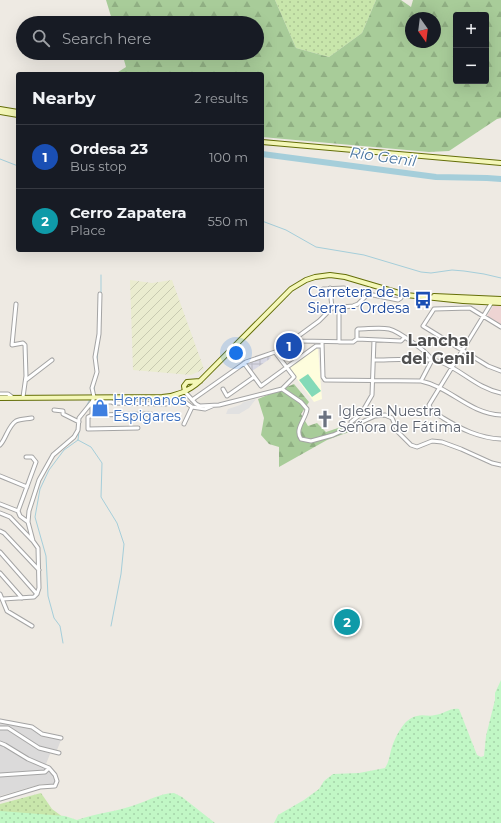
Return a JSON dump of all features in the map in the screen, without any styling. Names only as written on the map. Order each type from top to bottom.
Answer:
[{"type":"street","points":[[0,109],[16,112]]},
{"type":"street","points":[[0,112],[16,115]]},
{"type":"street","points":[[264,142],[501,163]]},
{"type":"street","points":[[1,398],[173,396],[185,392],[200,381],[279,299],[291,289],[306,280],[323,275],[337,275],[402,294],[428,298],[492,302],[501,301]]},
{"type":"street","points":[[330,288],[332,308]]},
{"type":"street","points":[[323,289],[344,288]]},
{"type":"street","points":[[33,541],[28,522],[28,511],[39,480],[53,455],[74,437],[78,430],[80,418],[94,397],[92,388],[97,372],[95,357],[99,334],[100,294]]},
{"type":"street","points":[[192,400],[244,363],[275,352],[297,338],[319,321],[332,308],[347,307],[358,304],[368,294],[398,300],[401,298],[402,294]]},
{"type":"street","points":[[402,294],[501,301]]},
{"type":"street","points":[[473,298],[492,302]]},
{"type":"street","points":[[492,302],[430,403],[430,407],[432,411],[470,433],[487,438],[501,439]]},
{"type":"street","points":[[16,304],[12,345],[25,344],[26,380],[23,397]]},
{"type":"street","points":[[339,307],[339,342]]},
{"type":"street","points":[[501,327],[470,308],[434,309],[422,326],[488,366],[501,371]]},
{"type":"street","points":[[357,339],[356,330],[358,329],[390,329],[427,353],[432,360]]},
{"type":"street","points":[[297,338],[300,341],[322,344]]},
{"type":"street","points":[[244,363],[260,386],[316,346],[322,344],[353,342],[357,339],[401,341],[404,338]]},
{"type":"street","points":[[352,427],[351,422],[361,414],[372,395],[374,340]]},
{"type":"street","points":[[322,344],[324,379],[421,381],[430,383],[440,388],[476,409],[490,414],[501,415]]},
{"type":"street","points":[[200,381],[187,382],[184,386],[185,392],[196,404],[200,406],[212,406],[282,389],[294,377],[275,352]]},
{"type":"street","points":[[26,380],[52,360]]},
{"type":"street","points":[[374,360],[432,360],[443,363],[480,386],[501,393]]},
{"type":"street","points":[[421,381],[432,360]]},
{"type":"street","points":[[223,390],[227,396],[254,377]]},
{"type":"street","points":[[282,389],[307,408],[306,415],[299,428],[298,436],[301,440],[311,441],[333,435],[375,416],[388,415],[393,420],[401,436],[415,447],[432,441],[442,442],[492,463],[501,465]]},
{"type":"street","points":[[0,394],[8,394],[12,397]]},
{"type":"street","points":[[92,402],[166,404],[174,400],[182,400],[192,407],[208,409],[212,406]]},
{"type":"street","points":[[92,402],[92,415]]},
{"type":"street","points":[[184,424],[192,407]]},
{"type":"street","points":[[54,410],[63,411],[63,414],[79,422]]},
{"type":"street","points":[[138,428],[88,429],[88,417],[92,415],[151,414]]},
{"type":"street","points":[[0,445],[4,441],[11,426],[16,421],[32,418]]},
{"type":"street","points":[[18,511],[36,462],[32,457],[26,457]]},
{"type":"street","points":[[0,476],[27,487]]},
{"type":"street","points":[[0,504],[18,511],[20,516],[28,522]]},
{"type":"street","points":[[0,513],[10,517],[38,548],[39,570],[39,588],[34,597],[3,599]]},
{"type":"street","points":[[0,531],[4,532],[39,570]]},
{"type":"street","points":[[0,552],[37,594]]},
{"type":"street","points":[[0,573],[22,598]]},
{"type":"street","points":[[0,594],[3,599],[4,607],[7,611],[32,626]]},
{"type":"street","points":[[0,721],[32,727],[42,734],[61,738]]},
{"type":"street","points":[[0,728],[8,728],[39,748],[59,753]]},
{"type":"street","points":[[0,743],[28,759],[49,768],[54,773],[57,780],[55,786],[40,787],[0,799]]},
{"type":"street","points":[[0,775],[45,772],[49,768]]},
{"type":"shaded area","points":[[130,280],[152,283],[172,280],[204,369],[191,375],[133,370]]},
{"type":"shaded area","points":[[495,303],[501,304],[501,325],[487,316]]},
{"type":"shaded area","points":[[316,348],[318,349],[322,399],[314,402],[288,367]]},
{"type":"shaded area","points":[[270,356],[271,358],[252,371],[247,364]]},
{"type":"shaded area","points":[[256,399],[249,408],[239,414],[226,414],[228,409],[244,402]]},
{"type":"shaded area","points":[[0,722],[32,728],[42,735],[61,740],[57,750],[52,749],[46,764],[52,773],[55,781],[54,784],[41,784],[0,796]]},
{"type":"green space","points":[[106,0],[275,0],[296,48],[329,57],[362,33],[376,0],[401,0],[411,7],[413,0],[501,0],[501,118],[497,119],[449,151],[429,152],[264,137],[264,72],[118,72],[126,67],[124,60],[264,60],[264,16],[111,16]]},
{"type":"green space","points":[[275,0],[376,0],[362,33],[329,57],[296,48]]},
{"type":"green space","points":[[308,374],[321,391],[312,397],[299,380]]},
{"type":"green space","points":[[294,384],[309,402],[301,414],[308,426],[317,423],[326,432],[344,426],[349,432],[327,440],[279,467],[279,447],[269,444],[261,435],[264,418],[258,399]]},
{"type":"green space","points":[[501,680],[501,823],[274,823],[278,815],[304,800],[319,789],[324,781],[333,774],[359,773],[385,768],[398,733],[404,724],[412,717],[419,715],[433,716],[453,709],[459,709],[477,755],[481,757],[484,756],[486,736],[495,700],[495,693]]},
{"type":"green space","points":[[41,793],[52,809],[71,823],[0,823],[0,804]]},
{"type":"green space","points":[[174,793],[182,797],[215,823],[0,823],[0,811],[65,816],[77,820]]},
{"type":"waterway","name":"Río Genil","points":[[264,154],[436,177],[501,179]]},
{"type":"waterway","points":[[0,159],[16,165]]},
{"type":"waterway","points":[[264,222],[286,230],[316,247],[364,255],[421,272],[431,273],[452,270],[484,274],[501,278]]},
{"type":"waterway","points":[[101,275],[101,293]]},
{"type":"waterway","points":[[101,301],[101,313]]},
{"type":"waterway","points":[[97,361],[98,350]]},
{"type":"waterway","points":[[94,391],[95,382]]},
{"type":"waterway","points":[[86,407],[90,399]]},
{"type":"waterway","points":[[63,643],[60,626],[54,618],[48,596],[46,556],[35,517],[40,489],[49,470],[64,450],[78,440],[79,431]]},
{"type":"waterway","points":[[78,440],[91,447],[102,463],[101,497],[117,523],[124,544],[121,574],[111,626]]},
{"type":"place","name":"Carretera de la Sierra - Ordesa","points":[[423,300]]},
{"type":"place","name":"Ordesa 23","points":[[289,346]]},
{"type":"place","name":"Hermanos Espigares","points":[[100,408]]},
{"type":"place","name":"Iglesia Nuestra Señora de Fátima","points":[[325,419]]},
{"type":"place","name":"Cerro Zapatera","points":[[347,622]]},
{"type":"district","name":"Lancha del Genil","points":[[438,349]]}]
